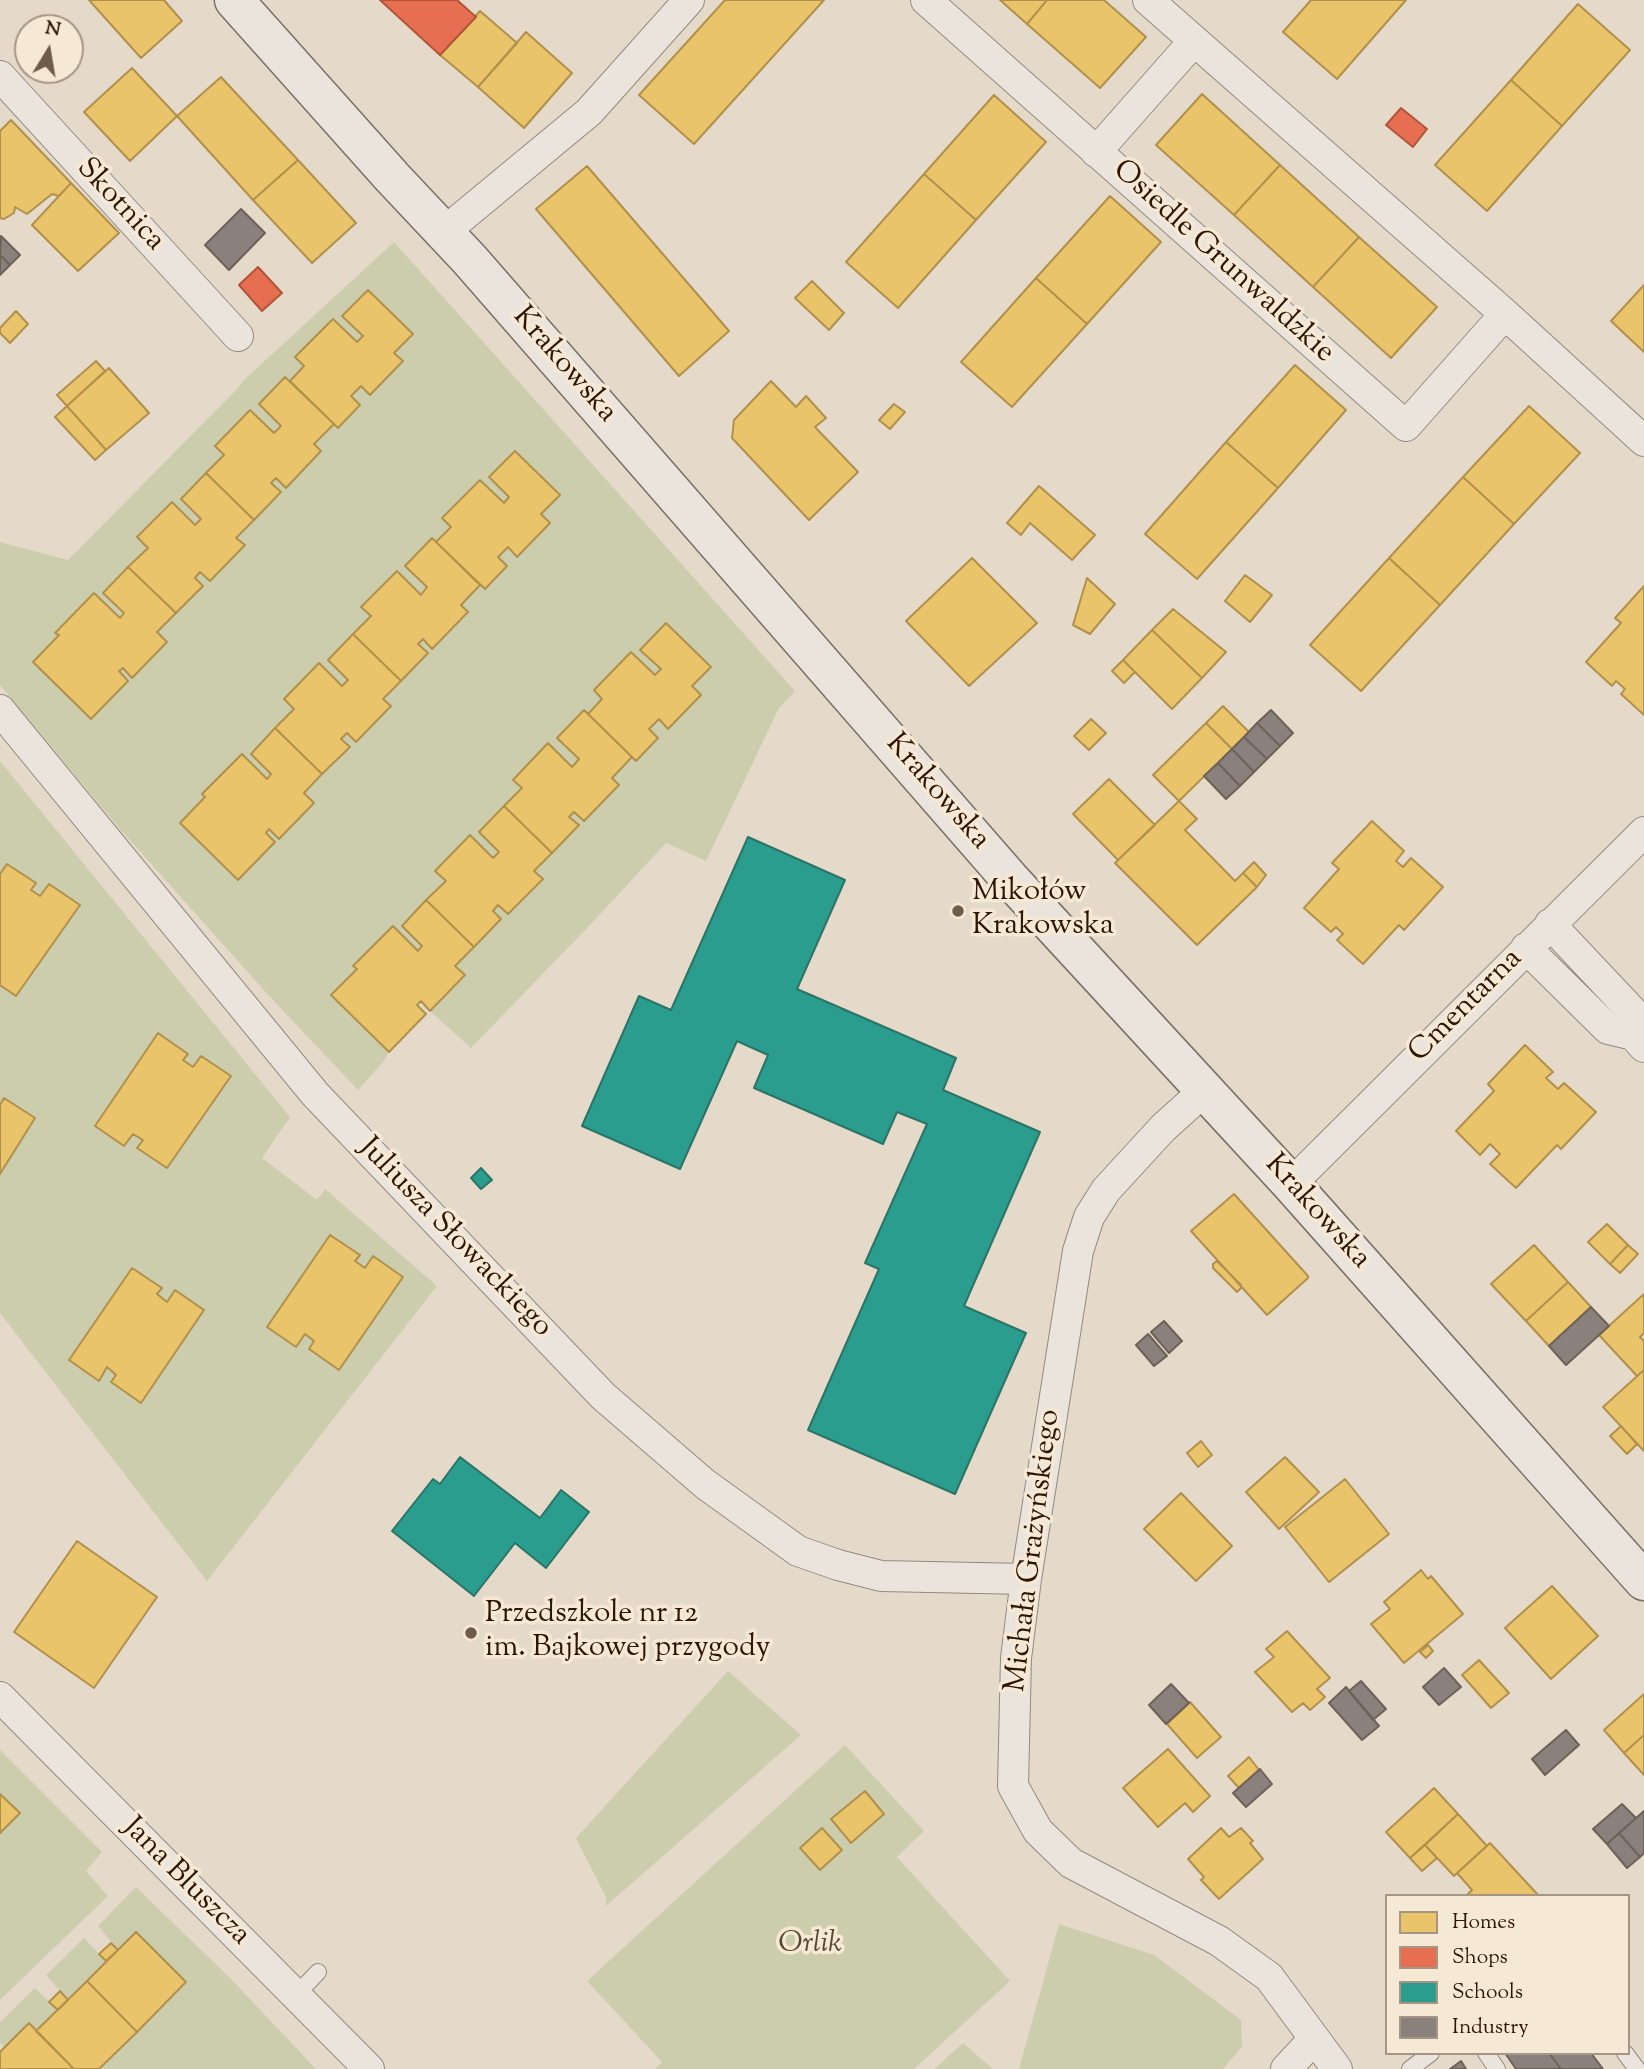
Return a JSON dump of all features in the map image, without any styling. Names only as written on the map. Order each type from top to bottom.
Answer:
[{"type":"street","name":"Krakowska","points":[[234,0],[478,270],[1010,879],[1290,1184],[1644,1581]]},
{"type":"street","points":[[444,232],[589,112],[689,0]]},
{"type":"street","name":"Osiedle Grunwaldzkie","points":[[926,0],[1406,426],[1505,314]]},
{"type":"street","points":[[1147,0],[1505,314],[1644,441]]},
{"type":"street","points":[[1096,152],[1194,41]]},
{"type":"street","name":"Skotnica","points":[[0,76],[238,336]]},
{"type":"street","name":"Juliusza Słowackiego","points":[[0,710],[315,1094],[603,1396],[705,1484],[798,1551],[838,1566],[881,1576],[1026,1579]]},
{"type":"street","name":"Cmentarna","points":[[1290,1184],[1644,832]]},
{"type":"street","points":[[1550,923],[1632,1010],[1639,1041]]},
{"type":"street","points":[[1526,948],[1608,1029],[1639,1041]]},
{"type":"street","name":"Michała Grażyńskiego","points":[[1203,1091],[1163,1128],[1106,1190],[1088,1217],[1078,1251],[1016,1658],[1013,1786],[1038,1831],[1070,1863],[1219,1941],[1269,1977],[1337,2069]]},
{"type":"street","name":"Jana Bluszcza","points":[[0,1697],[369,2069]]},
{"type":"street","points":[[1286,2069],[1314,2039]]},
{"type":"lane","points":[[296,1995],[318,1972]]},
{"type":"lane","points":[[1410,2069],[1428,2055]]},
{"type":"green space","points":[[394,242],[795,691],[779,708],[706,861],[666,843],[471,1048],[420,1002],[417,1005],[426,1014],[389,1052],[358,1090],[270,997],[120,829],[0,685],[0,542],[68,560],[244,380]]},
{"type":"green space","points":[[0,761],[290,1117],[262,1158],[317,1200],[325,1189],[437,1286],[207,1581],[0,1313]]},
{"type":"green space","points":[[728,1671],[801,1735],[606,1906],[606,1897],[576,1838]]},
{"type":"green space","name":"Orlik","points":[[845,1745],[924,1831],[897,1857],[1010,1981],[914,2069],[655,2069],[662,2062],[587,1981]]},
{"type":"green space","points":[[0,1750],[102,1852],[86,1871],[108,1896],[0,2000],[0,1833],[20,1813],[0,1794]]},
{"type":"green space","points":[[136,1887],[230,1978],[316,2069],[99,2069],[186,1982],[136,1932],[118,1950],[98,1926]]},
{"type":"green space","points":[[1059,1924],[1154,1955],[1241,2020],[1242,2047],[1223,2069],[1019,2069]]},
{"type":"green space","points":[[84,1938],[106,1961],[68,2000],[46,1975]]},
{"type":"green space","points":[[35,1988],[58,2010],[36,2031],[29,2024],[4,2048],[0,2043],[0,2022]]},
{"type":"green space","points":[[963,2043],[993,2069],[934,2069]]},
{"type":"building: Homes","points":[[89,0],[164,0],[182,21],[141,58]]},
{"type":"building: Homes","points":[[725,0],[824,0],[694,144],[639,95]]},
{"type":"building: Homes","points":[[1000,0],[1047,0],[1027,24]]},
{"type":"building: Homes","points":[[1047,0],[1104,0],[1146,37],[1100,88],[1027,24]]},
{"type":"building: Homes","points":[[1311,0],[1406,0],[1337,79],[1283,32]]},
{"type":"building: Homes","points":[[1578,4],[1630,50],[1562,126],[1511,80]]},
{"type":"building: Homes","points":[[480,11],[517,43],[478,87],[440,55]]},
{"type":"building: Homes","points":[[526,32],[572,73],[524,128],[478,87]]},
{"type":"building: Homes","points":[[132,68],[177,116],[130,161],[84,112]]},
{"type":"building: Homes","points":[[221,77],[298,160],[253,200],[177,116]]},
{"type":"building: Homes","points":[[1511,80],[1562,126],[1487,211],[1435,165]]},
{"type":"building: Homes","points":[[1202,94],[1280,165],[1234,215],[1156,145]]},
{"type":"building: Homes","points":[[994,95],[1046,142],[976,220],[924,174]]},
{"type":"building: Homes","points":[[11,120],[71,183],[59,196],[52,194],[27,214],[15,207],[14,213],[4,219],[0,218],[0,131]]},
{"type":"building: Homes","points":[[298,160],[356,223],[312,263],[253,200]]},
{"type":"building: Homes","points":[[1280,165],[1359,237],[1313,287],[1234,215]]},
{"type":"building: Homes","points":[[587,166],[729,331],[679,376],[536,209]]},
{"type":"building: Homes","points":[[924,174],[976,220],[898,308],[846,262]]},
{"type":"building: Homes","points":[[71,183],[119,233],[78,271],[32,225]]},
{"type":"building: Homes","points":[[1110,196],[1161,242],[1087,324],[1036,278]]},
{"type":"building: Homes","points":[[1359,237],[1437,307],[1391,358],[1313,287]]},
{"type":"building: Homes","points":[[1036,278],[1087,324],[1012,407],[961,362]]},
{"type":"building: Homes","points":[[812,281],[844,313],[829,330],[795,298]]},
{"type":"building: Homes","points":[[1644,285],[1644,352],[1611,321]]},
{"type":"building: Homes","points":[[368,290],[413,334],[394,353],[403,361],[370,395],[361,386],[351,396],[360,405],[338,428],[290,381],[304,366],[295,357],[333,319],[357,342],[363,336],[342,316]]},
{"type":"building: Homes","points":[[16,311],[28,324],[10,343],[0,333],[0,328]]},
{"type":"building: Homes","points":[[96,361],[105,371],[67,406],[57,395]]},
{"type":"building: Homes","points":[[1295,365],[1346,410],[1278,488],[1226,442]]},
{"type":"building: Homes","points":[[109,368],[149,413],[106,450],[67,406]]},
{"type":"building: Homes","points":[[285,377],[334,424],[314,444],[321,451],[286,488],[276,478],[271,483],[281,492],[254,520],[206,473],[224,455],[215,446],[250,410],[274,433],[281,426],[259,404]]},
{"type":"building: Homes","points":[[771,381],[796,407],[806,396],[826,418],[815,427],[858,472],[809,520],[732,438],[734,420]]},
{"type":"building: Homes","points":[[894,404],[905,412],[890,429],[879,420]]},
{"type":"building: Homes","points":[[67,406],[106,450],[95,460],[55,417]]},
{"type":"building: Homes","points":[[1529,406],[1580,453],[1514,524],[1463,477]]},
{"type":"building: Homes","points":[[1226,442],[1278,488],[1197,579],[1145,534]]},
{"type":"building: Homes","points":[[515,451],[560,495],[541,514],[550,523],[517,557],[508,547],[498,557],[507,566],[485,589],[436,542],[451,527],[442,518],[480,480],[504,503],[509,497],[489,477]]},
{"type":"building: Homes","points":[[206,473],[254,520],[236,538],[245,545],[210,581],[200,572],[195,578],[203,586],[176,613],[128,567],[148,548],[137,537],[172,502],[195,525],[201,519],[181,499]]},
{"type":"building: Homes","points":[[1463,477],[1514,524],[1440,605],[1389,558]]},
{"type":"building: Homes","points":[[1039,486],[1095,535],[1072,560],[1030,523],[1021,535],[1007,523]]},
{"type":"building: Homes","points":[[432,538],[480,585],[461,605],[468,612],[432,649],[423,639],[418,644],[428,653],[401,681],[353,634],[371,616],[361,607],[397,571],[421,595],[427,587],[405,566]]},
{"type":"building: Homes","points":[[972,558],[1037,623],[969,686],[906,621]]},
{"type":"building: Homes","points":[[1389,558],[1440,605],[1361,691],[1310,645]]},
{"type":"building: Homes","points":[[128,567],[176,613],[157,632],[167,642],[132,678],[123,668],[119,671],[128,681],[91,719],[33,662],[59,635],[55,633],[94,593],[120,618],[124,613],[103,593]]},
{"type":"building: Homes","points":[[1245,575],[1272,595],[1250,622],[1225,601]]},
{"type":"building: Homes","points":[[1087,578],[1115,604],[1090,634],[1073,625]]},
{"type":"building: Homes","points":[[1644,586],[1644,715],[1621,694],[1625,689],[1616,681],[1612,686],[1586,662],[1621,623],[1615,618]]},
{"type":"building: Homes","points":[[1173,609],[1226,652],[1202,678],[1152,630]]},
{"type":"building: Homes","points":[[666,623],[711,667],[692,686],[701,695],[668,729],[659,719],[649,729],[658,738],[636,761],[588,714],[602,699],[594,690],[631,652],[655,675],[661,669],[640,650]]},
{"type":"building: Homes","points":[[1152,630],[1202,678],[1172,709],[1123,660]]},
{"type":"building: Homes","points":[[353,634],[401,681],[383,699],[391,706],[356,742],[347,733],[341,739],[350,747],[322,774],[275,728],[294,709],[284,699],[319,663],[342,686],[348,680],[328,660]]},
{"type":"building: Homes","points":[[1123,660],[1135,672],[1124,683],[1112,671]]},
{"type":"building: Homes","points":[[1223,706],[1249,732],[1232,749],[1206,723]]},
{"type":"building: Homes","points":[[584,710],[632,757],[612,778],[619,785],[584,821],[574,812],[569,817],[579,825],[552,853],[504,806],[522,788],[513,780],[548,743],[572,767],[579,759],[557,738]]},
{"type":"building: Homes","points":[[1091,719],[1106,733],[1089,750],[1074,736]]},
{"type":"building: Homes","points":[[1206,723],[1232,749],[1179,801],[1153,775]]},
{"type":"building: Homes","points":[[275,728],[322,774],[304,793],[314,803],[279,839],[269,829],[266,833],[275,842],[238,880],[180,823],[205,797],[202,794],[242,754],[267,779],[271,774],[251,754]]},
{"type":"building: Homes","points":[[1109,779],[1155,825],[1118,860],[1073,814]]},
{"type":"building: Homes","points":[[1179,801],[1197,819],[1185,830],[1235,881],[1243,873],[1257,887],[1197,945],[1115,863]]},
{"type":"building: Homes","points":[[504,806],[552,853],[534,871],[543,879],[508,914],[498,905],[493,911],[501,919],[474,947],[426,900],[446,881],[435,871],[470,835],[493,858],[499,852],[479,832]]},
{"type":"building: Homes","points":[[1372,821],[1404,851],[1396,861],[1403,867],[1411,858],[1443,887],[1404,930],[1399,925],[1363,964],[1337,940],[1343,934],[1336,927],[1331,932],[1304,908],[1339,869],[1332,863]]},
{"type":"building: Homes","points":[[1254,862],[1266,875],[1257,887],[1243,873]]},
{"type":"building: Homes","points":[[7,864],[36,883],[31,890],[40,896],[49,884],[80,905],[16,996],[0,985],[0,874]]},
{"type":"building: Homes","points":[[426,900],[474,947],[455,966],[465,975],[430,1011],[421,1001],[417,1005],[426,1014],[389,1052],[331,995],[357,969],[353,966],[393,926],[418,951],[422,946],[402,926]]},
{"type":"building: Homes","points":[[158,1033],[188,1054],[183,1060],[193,1067],[201,1056],[231,1076],[167,1168],[137,1148],[143,1140],[133,1134],[124,1146],[95,1126]]},
{"type":"building: Homes","points":[[1525,1045],[1553,1072],[1546,1078],[1558,1089],[1564,1083],[1596,1112],[1561,1149],[1557,1145],[1516,1188],[1490,1164],[1500,1154],[1490,1144],[1480,1155],[1456,1131],[1494,1091],[1488,1084]]},
{"type":"building: Homes","points":[[4,1098],[35,1118],[0,1174],[0,1105]]},
{"type":"building: Homes","points":[[1234,1194],[1308,1276],[1267,1315],[1191,1231]]},
{"type":"building: Homes","points":[[1607,1224],[1628,1245],[1610,1264],[1588,1242]]},
{"type":"building: Homes","points":[[330,1235],[360,1255],[355,1261],[365,1268],[373,1256],[403,1277],[339,1370],[309,1349],[314,1341],[305,1334],[296,1347],[267,1327]]},
{"type":"building: Homes","points":[[1534,1245],[1568,1282],[1526,1321],[1491,1284]]},
{"type":"building: Homes","points":[[1628,1245],[1638,1254],[1620,1273],[1610,1264]]},
{"type":"building: Homes","points":[[1217,1261],[1241,1285],[1237,1292],[1213,1268]]},
{"type":"building: Homes","points":[[132,1268],[162,1288],[157,1294],[167,1302],[175,1290],[204,1310],[141,1403],[111,1382],[116,1375],[107,1367],[99,1381],[69,1360]]},
{"type":"building: Homes","points":[[1568,1282],[1591,1307],[1549,1346],[1526,1321]]},
{"type":"building: Homes","points":[[1644,1294],[1644,1333],[1640,1337],[1644,1341],[1644,1370],[1637,1376],[1599,1335]]},
{"type":"building: Homes","points":[[1644,1370],[1644,1451],[1603,1407]]},
{"type":"building: Homes","points":[[1621,1426],[1637,1444],[1627,1454],[1610,1436]]},
{"type":"building: Homes","points":[[1201,1441],[1212,1455],[1198,1467],[1187,1453]]},
{"type":"building: Homes","points":[[1285,1457],[1319,1492],[1279,1529],[1246,1492]]},
{"type":"building: Homes","points":[[1345,1479],[1389,1534],[1329,1582],[1285,1527]]},
{"type":"building: Homes","points":[[1181,1493],[1232,1546],[1196,1581],[1144,1529]]},
{"type":"building: Homes","points":[[77,1541],[157,1597],[94,1688],[14,1632]]},
{"type":"building: Homes","points":[[1421,1570],[1428,1579],[1431,1576],[1463,1614],[1404,1663],[1371,1624],[1390,1609],[1384,1602]]},
{"type":"building: Homes","points":[[1552,1586],[1598,1636],[1551,1679],[1505,1628]]},
{"type":"building: Homes","points":[[1287,1631],[1330,1678],[1317,1689],[1325,1697],[1310,1710],[1303,1703],[1292,1712],[1255,1672],[1274,1657],[1266,1649]]},
{"type":"building: Homes","points":[[1428,1645],[1433,1651],[1426,1658],[1420,1652]]},
{"type":"building: Homes","points":[[1479,1660],[1509,1693],[1491,1708],[1462,1675]]},
{"type":"building: Homes","points":[[1644,1694],[1644,1735],[1624,1753],[1604,1730]]},
{"type":"building: Homes","points":[[1190,1702],[1221,1737],[1197,1758],[1167,1724]]},
{"type":"building: Homes","points":[[1644,1735],[1644,1775],[1624,1753]]},
{"type":"building: Homes","points":[[1168,1749],[1210,1796],[1193,1812],[1185,1803],[1158,1827],[1123,1788]]},
{"type":"building: Homes","points":[[1249,1757],[1259,1770],[1239,1788],[1228,1776]]},
{"type":"building: Homes","points":[[1434,1788],[1458,1814],[1410,1858],[1386,1832]]},
{"type":"building: Homes","points":[[865,1791],[884,1814],[851,1843],[831,1819]]},
{"type":"building: Homes","points":[[0,1794],[20,1813],[0,1833]]},
{"type":"building: Homes","points":[[1458,1814],[1487,1846],[1454,1876],[1425,1845]]},
{"type":"building: Homes","points":[[822,1828],[842,1850],[820,1870],[800,1848]]},
{"type":"building: Homes","points":[[1221,1828],[1229,1837],[1241,1828],[1253,1841],[1250,1843],[1263,1859],[1219,1899],[1201,1880],[1204,1877],[1188,1859]]},
{"type":"building: Homes","points":[[1490,1843],[1537,1894],[1468,1894],[1472,1890],[1457,1873]]},
{"type":"building: Homes","points":[[1425,1845],[1437,1858],[1422,1871],[1410,1858]]},
{"type":"building: Homes","points":[[136,1932],[186,1982],[137,2032],[87,1981]]},
{"type":"building: Homes","points":[[111,1943],[118,1950],[106,1961],[99,1954]]},
{"type":"building: Homes","points":[[87,1981],[137,2032],[99,2069],[74,2069],[36,2031]]},
{"type":"building: Homes","points":[[60,1991],[68,2000],[58,2010],[49,2002]]},
{"type":"building: Homes","points":[[29,2023],[72,2067],[70,2069],[0,2069],[0,2052]]},
{"type":"building: Shops","points":[[380,0],[457,0],[476,17],[440,55]]},
{"type":"building: Shops","points":[[1401,108],[1427,129],[1413,147],[1386,125]]},
{"type":"building: Shops","points":[[258,267],[282,293],[262,311],[239,285]]},
{"type":"building: Schools","points":[[748,837],[845,880],[797,989],[956,1058],[943,1090],[1040,1132],[964,1306],[1026,1333],[955,1494],[808,1430],[879,1269],[865,1263],[927,1124],[897,1112],[883,1144],[754,1088],[768,1055],[737,1041],[680,1169],[582,1126],[639,996],[671,1010]]},
{"type":"building: Schools","points":[[481,1168],[492,1180],[481,1189],[471,1178]]},
{"type":"building: Schools","points":[[460,1457],[540,1518],[561,1490],[589,1512],[546,1568],[515,1543],[474,1596],[392,1531],[433,1479],[440,1484]]},
{"type":"building: Industry","points":[[241,209],[265,233],[229,270],[205,245]]},
{"type":"building: Industry","points":[[1,236],[20,255],[10,265],[0,255]]},
{"type":"building: Industry","points":[[0,255],[10,265],[0,275]]},
{"type":"building: Industry","points":[[1271,710],[1293,733],[1280,746],[1257,723]]},
{"type":"building: Industry","points":[[1257,723],[1280,746],[1267,759],[1244,737]]},
{"type":"building: Industry","points":[[1244,737],[1267,759],[1254,772],[1232,749]]},
{"type":"building: Industry","points":[[1232,749],[1254,772],[1240,786],[1218,763]]},
{"type":"building: Industry","points":[[1218,763],[1240,786],[1226,799],[1204,776]]},
{"type":"building: Industry","points":[[1591,1307],[1609,1326],[1566,1365],[1549,1346]]},
{"type":"building: Industry","points":[[1164,1321],[1182,1341],[1169,1353],[1151,1332]]},
{"type":"building: Industry","points":[[1148,1334],[1167,1356],[1154,1366],[1136,1345]]},
{"type":"building: Industry","points":[[1444,1668],[1461,1687],[1439,1705],[1423,1687]]},
{"type":"building: Industry","points":[[1361,1681],[1386,1709],[1373,1720],[1349,1691]]},
{"type":"building: Industry","points":[[1171,1684],[1189,1703],[1166,1724],[1149,1705]]},
{"type":"building: Industry","points":[[1346,1687],[1379,1726],[1362,1740],[1329,1703]]},
{"type":"building: Industry","points":[[1566,1730],[1579,1745],[1545,1775],[1532,1759]]},
{"type":"building: Industry","points":[[1260,1769],[1272,1784],[1246,1807],[1233,1793]]},
{"type":"building: Industry","points":[[1622,1804],[1636,1818],[1607,1844],[1593,1829]]},
{"type":"building: Industry","points":[[1644,1811],[1644,1853],[1640,1857],[1619,1833]]},
{"type":"building: Industry","points":[[1619,1833],[1640,1857],[1627,1868],[1607,1844]]},
{"type":"building: Industry","points":[[1506,2055],[1550,2055],[1561,2069],[1516,2069]]},
{"type":"building: Industry","points":[[1550,2055],[1592,2055],[1603,2069],[1561,2069]]},
{"type":"building: Industry","points":[[1461,2061],[1466,2069],[1450,2069]]},
{"type":"place","name":"Mikołów Krakowska","points":[[958,911]]},
{"type":"place","name":"Przedszkole nr 12 im. Bajkowej przygody","points":[[471,1633]]}]
